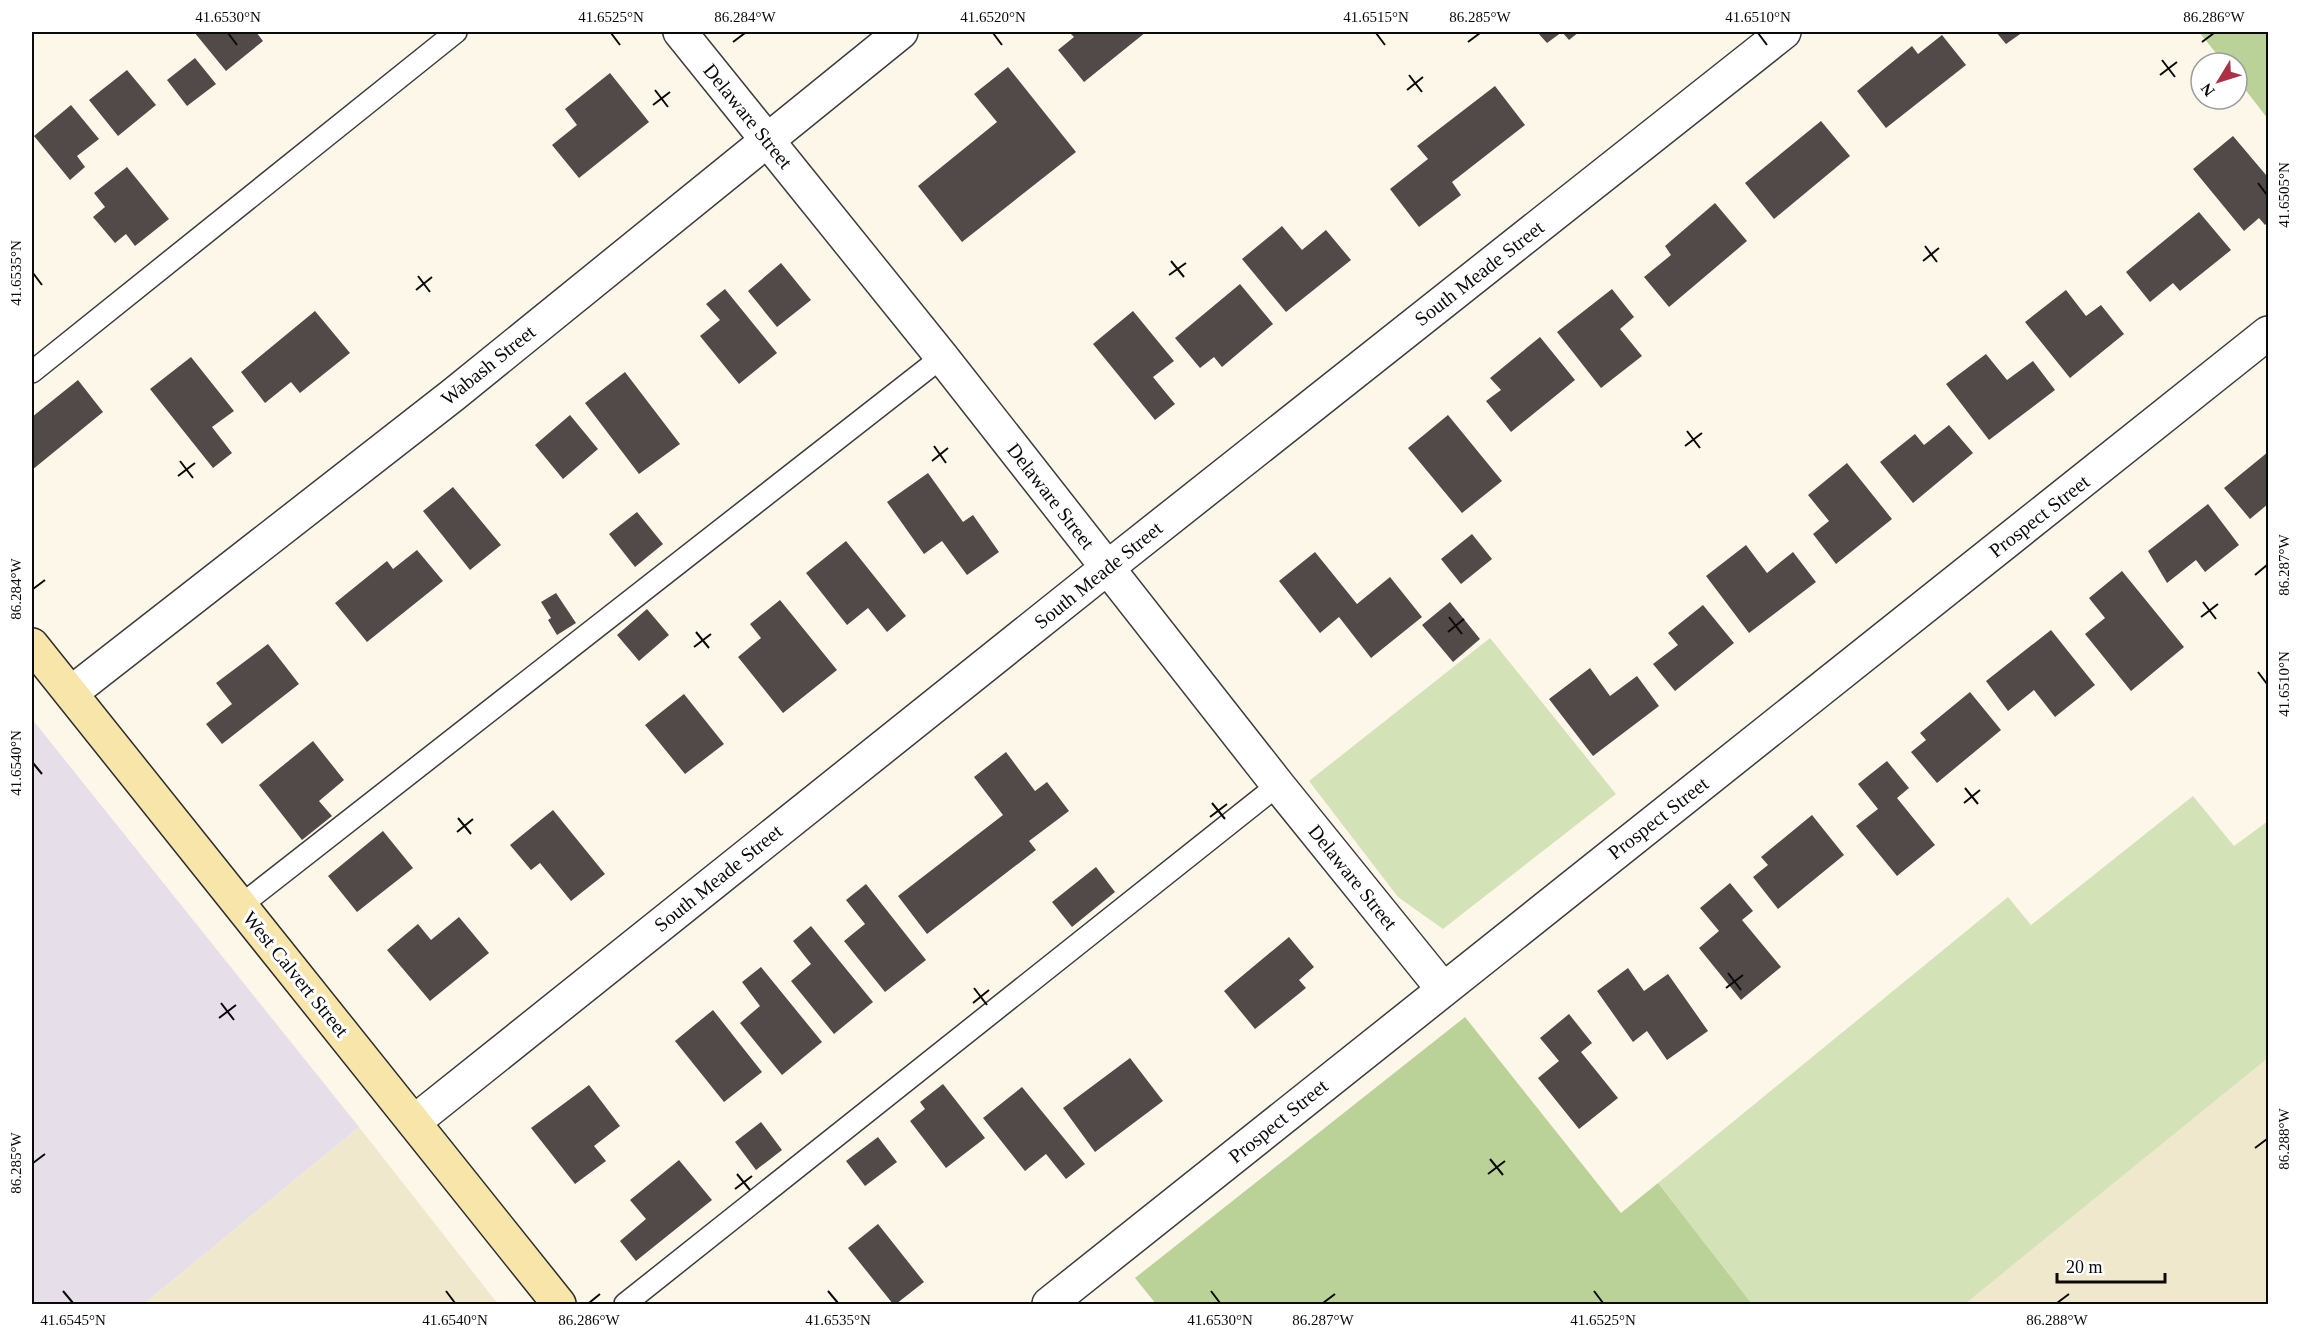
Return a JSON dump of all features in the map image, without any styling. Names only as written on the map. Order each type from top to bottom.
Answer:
[{"type":"street","name":"Delaware Street","points":[[680,32],[942,357],[1278,785],[1443,989]]},
{"type":"street","name":"Wabash Street","points":[[70,693],[453,395],[901,32]]},
{"type":"street","name":"South Meade Street","points":[[414,1122],[1107,568],[1784,32]]},
{"type":"street","name":"Prospect Street","points":[[1049,1305],[2268,333]]},
{"type":"street","name":"West Calvert Street","points":[[32,645],[559,1305]]},
{"type":"lane","points":[[32,372],[456,32]]},
{"type":"lane","points":[[240,906],[942,357]]},
{"type":"lane","points":[[625,1305],[1278,785]]},
{"type":"shaded area","points":[[32,719],[359,1127],[144,1304],[32,1304]]},
{"type":"shaded area","points":[[2268,1058],[2268,1304],[1965,1304]]},
{"type":"shaded area","points":[[359,1127],[498,1304],[144,1304]]},
{"type":"green space","points":[[2199,32],[2268,32],[2268,119],[2249,94],[2249,51],[2214,51]]},
{"type":"green space","points":[[1490,638],[1616,794],[1443,929],[1398,897],[1309,781]]},
{"type":"green space","points":[[2193,796],[2234,846],[2268,821],[2268,1058],[1965,1304],[1752,1304],[1658,1183],[2008,897],[2031,925]]},
{"type":"green space","points":[[1465,1017],[1621,1213],[1658,1183],[1752,1304],[1156,1304],[1135,1278]]},
{"type":"building","points":[[194,32],[256,32],[263,41],[226,71]]},
{"type":"building","points":[[1069,32],[1146,32],[1084,82],[1058,50],[1074,37]]},
{"type":"building","points":[[1537,32],[1562,32],[1547,43]]},
{"type":"building","points":[[1562,32],[1579,32],[1569,40]]},
{"type":"building","points":[[1996,32],[2023,32],[2006,44]]},
{"type":"building","points":[[1942,35],[1966,65],[1886,128],[1857,91],[1912,46],[1918,54]]},
{"type":"building","points":[[195,58],[216,84],[187,106],[167,80]]},
{"type":"building","points":[[1008,67],[1076,152],[962,242],[918,186],[997,122],[974,94]]},
{"type":"building","points":[[127,70],[156,105],[118,136],[89,100]]},
{"type":"building","points":[[610,73],[649,122],[579,178],[552,145],[577,125],[565,109]]},
{"type":"building","points":[[1495,86],[1525,125],[1452,182],[1461,195],[1419,227],[1390,189],[1428,159],[1417,146]]},
{"type":"building","points":[[71,105],[99,139],[77,156],[85,167],[70,180],[34,136]]},
{"type":"building","points":[[1821,121],[1850,156],[1774,219],[1745,183]]},
{"type":"building","points":[[2233,136],[2266,175],[2268,173],[2268,222],[2265,225],[2259,218],[2244,231],[2193,169]]},
{"type":"building","points":[[127,167],[169,219],[135,246],[126,234],[115,243],[93,217],[105,207],[94,193]]},
{"type":"building","points":[[1715,203],[1747,241],[1669,307],[1644,277],[1671,255],[1665,246]]},
{"type":"building","points":[[2199,212],[2231,250],[2180,291],[2173,283],[2150,302],[2126,272]]},
{"type":"building","points":[[1282,226],[1302,250],[1326,230],[1351,260],[1286,312],[1242,259]]},
{"type":"building","points":[[781,263],[811,300],[777,327],[748,291]]},
{"type":"building","points":[[1240,284],[1273,324],[1222,367],[1214,357],[1200,368],[1175,338]]},
{"type":"building","points":[[725,289],[777,353],[739,384],[700,336],[720,320],[706,304]]},
{"type":"building","points":[[1612,289],[1634,317],[1620,329],[1642,356],[1601,388],[1557,332]]},
{"type":"building","points":[[2066,290],[2086,316],[2101,305],[2124,334],[2070,378],[2025,322]]},
{"type":"building","points":[[315,311],[350,353],[300,393],[291,382],[265,403],[241,372]]},
{"type":"building","points":[[1133,311],[1174,361],[1153,377],[1175,404],[1155,420],[1093,344]]},
{"type":"building","points":[[1540,337],[1575,380],[1511,432],[1486,401],[1501,390],[1490,378]]},
{"type":"building","points":[[1986,354],[2007,380],[2033,361],[2055,390],[1989,440],[1946,384]]},
{"type":"building","points":[[191,357],[234,411],[212,427],[232,453],[213,468],[150,389]]},
{"type":"building","points":[[625,372],[680,444],[639,474],[585,403]]},
{"type":"building","points":[[78,380],[103,412],[32,470],[32,417]]},
{"type":"building","points":[[570,415],[598,449],[563,479],[535,445]]},
{"type":"building","points":[[1448,415],[1502,481],[1462,513],[1408,448]]},
{"type":"building","points":[[1949,425],[1973,453],[1913,503],[1880,462],[1915,434],[1924,445]]},
{"type":"building","points":[[2268,452],[2268,504],[2250,519],[2224,488]]},
{"type":"building","points":[[1847,463],[1892,519],[1836,564],[1813,534],[1829,521],[1808,495]]},
{"type":"building","points":[[928,473],[963,522],[973,515],[999,552],[967,575],[942,541],[924,554],[887,502]]},
{"type":"building","points":[[453,487],[501,545],[470,570],[423,511]]},
{"type":"building","points":[[2208,504],[2239,545],[2205,572],[2196,560],[2167,583],[2148,551]]},
{"type":"building","points":[[637,512],[663,544],[635,567],[609,534]]},
{"type":"building","points":[[1472,534],[1492,559],[1461,584],[1441,559]]},
{"type":"building","points":[[846,541],[906,616],[887,632],[868,608],[847,625],[806,573]]},
{"type":"building","points":[[1746,545],[1767,573],[1793,552],[1816,582],[1749,633],[1706,576]]},
{"type":"building","points":[[417,550],[443,581],[367,642],[335,603],[387,561],[393,569]]},
{"type":"building","points":[[1315,552],[1357,604],[1390,577],[1422,617],[1371,658],[1339,617],[1320,633],[1279,581]]},
{"type":"building","points":[[2122,571],[2184,647],[2131,691],[2085,634],[2105,618],[2089,598]]},
{"type":"building","points":[[556,593],[576,623],[557,635],[548,620],[551,618],[541,602]]},
{"type":"building","points":[[780,600],[837,670],[783,713],[738,657],[761,638],[750,624]]},
{"type":"building","points":[[1450,602],[1480,639],[1453,662],[1422,625]]},
{"type":"building","points":[[1703,605],[1734,643],[1675,691],[1653,664],[1678,645],[1668,633]]},
{"type":"building","points":[[647,609],[669,635],[639,661],[617,635]]},
{"type":"building","points":[[2051,630],[2095,685],[2055,717],[2034,690],[2008,711],[1986,681]]},
{"type":"building","points":[[268,644],[299,684],[222,744],[206,724],[232,704],[216,683]]},
{"type":"building","points":[[1590,668],[1610,696],[1637,676],[1659,706],[1593,756],[1549,699]]},
{"type":"building","points":[[1970,692],[2001,730],[1937,783],[1911,752],[1926,740],[1920,733]]},
{"type":"building","points":[[684,694],[724,744],[685,774],[645,725]]},
{"type":"building","points":[[313,741],[344,780],[319,801],[332,816],[302,840],[259,785]]},
{"type":"building","points":[[1006,752],[1035,791],[1047,782],[1069,811],[1029,841],[1036,850],[927,934],[898,896],[1003,815],[974,777]]},
{"type":"building","points":[[1887,761],[1909,788],[1897,798],[1935,845],[1897,876],[1856,826],[1878,809],[1858,784]]},
{"type":"building","points":[[553,810],[605,874],[571,901],[540,863],[531,870],[510,845]]},
{"type":"building","points":[[1812,815],[1844,855],[1778,909],[1753,877],[1768,865],[1761,857]]},
{"type":"building","points":[[383,831],[413,868],[357,912],[328,876]]},
{"type":"building","points":[[1096,867],[1115,892],[1072,927],[1052,902]]},
{"type":"building","points":[[1730,883],[1753,911],[1742,920],[1781,967],[1741,1000],[1699,948],[1719,931],[1700,908]]},
{"type":"building","points":[[866,884],[926,960],[885,992],[844,941],[865,924],[846,900]]},
{"type":"building","points":[[459,917],[489,953],[430,1001],[387,950],[418,924],[431,940]]},
{"type":"building","points":[[811,926],[873,1002],[834,1034],[791,981],[811,964],[793,941]]},
{"type":"building","points":[[1289,937],[1314,967],[1299,980],[1306,988],[1255,1029],[1224,991]]},
{"type":"building","points":[[761,967],[822,1042],[782,1075],[740,1023],[760,1006],[742,982]]},
{"type":"building","points":[[1628,968],[1644,991],[1668,974],[1708,1031],[1667,1060],[1647,1031],[1633,1042],[1597,991]]},
{"type":"building","points":[[713,1010],[762,1072],[724,1102],[675,1041]]},
{"type":"building","points":[[1569,1014],[1592,1043],[1581,1052],[1618,1098],[1579,1129],[1538,1078],[1559,1061],[1540,1038]]},
{"type":"building","points":[[1130,1058],[1163,1101],[1095,1152],[1063,1108]]},
{"type":"building","points":[[943,1084],[985,1138],[946,1168],[910,1121],[925,1109],[920,1102]]},
{"type":"building","points":[[589,1085],[620,1126],[594,1146],[606,1161],[575,1184],[531,1128]]},
{"type":"building","points":[[1022,1087],[1085,1164],[1066,1179],[1046,1154],[1025,1171],[983,1118]]},
{"type":"building","points":[[761,1122],[782,1150],[756,1170],[735,1142]]},
{"type":"building","points":[[878,1137],[897,1162],[865,1186],[846,1161]]},
{"type":"building","points":[[679,1160],[712,1200],[636,1261],[620,1241],[646,1219],[630,1200]]},
{"type":"building","points":[[878,1224],[924,1282],[896,1304],[893,1304],[848,1248]]}]
